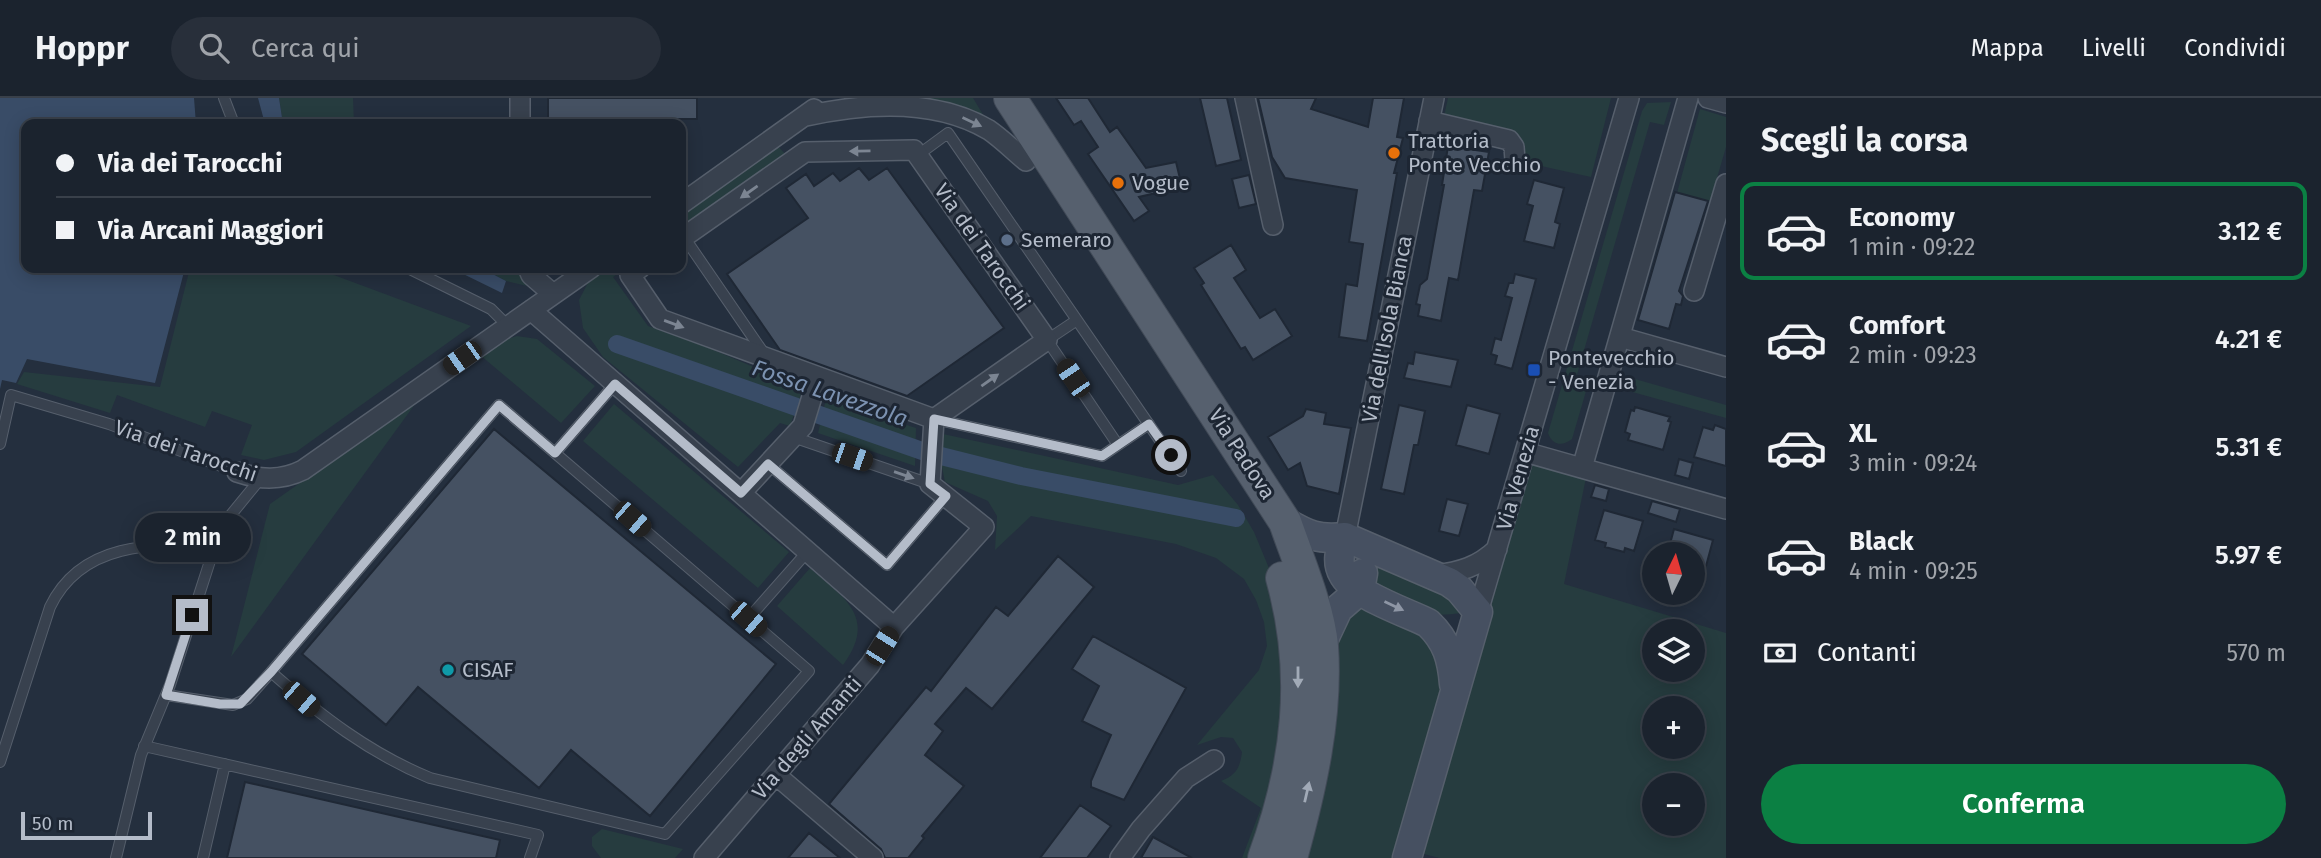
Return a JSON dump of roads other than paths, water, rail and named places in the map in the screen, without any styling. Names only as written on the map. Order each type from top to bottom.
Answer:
[{"type":"main road","name":"Via Padova","points":[[989,98],[1026,161],[1132,302]]},
{"type":"main road","name":"Via Padova","points":[[1010,98],[1069,192],[1132,302],[1200,407],[1284,522],[1293,577],[1298,670],[1297,720],[1287,779],[1264,858]]},
{"type":"main road","name":"Via Padova","points":[[1200,407],[1245,494],[1293,577],[1322,643],[1322,696],[1311,777],[1291,858]]},
{"type":"street","points":[[520,98],[520,119]]},
{"type":"street","points":[[686,200],[806,116],[827,98]]},
{"type":"street","points":[[1245,98],[1273,225]]},
{"type":"street","name":"Via dell'Isola Bianca","points":[[1345,537],[1434,98]]},
{"type":"street","name":"Via Venezia","points":[[1407,858],[1629,98]]},
{"type":"street","points":[[1582,468],[1688,98]]},
{"type":"street","points":[[1708,98],[1726,103]]},
{"type":"street","points":[[806,116],[853,107],[913,101],[956,115],[988,130],[1026,161]]},
{"type":"street","points":[[1429,121],[1504,138],[1514,147],[1515,160]]},
{"type":"street","points":[[788,129],[805,152]]},
{"type":"street","points":[[686,235],[805,152],[914,150],[918,155]]},
{"type":"street","name":"Via dei Tarocchi","points":[[918,155],[1047,340]]},
{"type":"street","points":[[1695,291],[1726,184]]},
{"type":"street","points":[[530,273],[553,294]]},
{"type":"street","name":"Via dei Tarocchi","points":[[237,472],[261,478],[282,478],[303,470],[584,273]]},
{"type":"street","points":[[633,273],[630,275],[660,320],[818,377],[933,428]]},
{"type":"street","points":[[531,310],[894,627]]},
{"type":"street","points":[[1619,337],[1726,367]]},
{"type":"street","points":[[933,428],[1047,340]]},
{"type":"street","points":[[741,493],[798,431],[818,377]]},
{"type":"street","points":[[933,428],[936,482]]},
{"type":"street","points":[[1525,452],[1726,509]]},
{"type":"street","name":"Via degli Amanti","points":[[705,858],[870,665],[894,627],[984,527],[936,482]]},
{"type":"street","points":[[1284,522],[1312,537],[1345,537],[1433,575],[1459,589],[1479,612],[1454,621],[1428,622]]},
{"type":"street","points":[[1293,577],[1345,537]]},
{"type":"street","points":[[1345,537],[1339,552],[1342,573],[1346,580],[1360,590],[1428,622],[1439,632],[1450,652],[1455,692]]},
{"type":"street","points":[[1433,575],[1462,572],[1475,567],[1497,549]]},
{"type":"street","points":[[1293,577],[1343,591],[1360,590]]},
{"type":"street","points":[[1322,643],[1338,609],[1360,590]]},
{"type":"street","points":[[1120,858],[1141,829],[1186,778],[1214,760]]},
{"type":"street","points":[[776,775],[873,858]]},
{"type":"lane","points":[[224,98],[232,119]]},
{"type":"lane","name":"Via dei Tarocchi","points":[[918,155],[948,133],[1181,471]]},
{"type":"lane","points":[[686,244],[768,358]]},
{"type":"lane","points":[[418,273],[491,309],[508,326]]},
{"type":"lane","points":[[1047,340],[1077,320]]},
{"type":"lane","name":"Via dei Tarocchi","points":[[1047,340],[1118,445]]},
{"type":"lane","points":[[555,453],[615,384]]},
{"type":"lane","name":"Via dei Tarocchi","points":[[0,444],[11,395],[109,424],[237,472]]},
{"type":"lane","points":[[166,695],[233,705],[247,699],[499,405],[809,671],[665,834],[430,778],[405,768],[328,720],[271,672]]},
{"type":"lane","points":[[933,428],[1102,456],[1149,424]]},
{"type":"lane","points":[[768,464],[887,565],[936,482],[798,431]]},
{"type":"lane","points":[[117,858],[135,774],[166,695],[214,547],[225,522],[261,478]]},
{"type":"lane","points":[[0,762],[50,607],[64,585],[87,566],[121,550],[154,545],[214,547]]},
{"type":"lane","points":[[748,619],[808,551]]},
{"type":"lane","points":[[144,746],[538,835],[530,858]]},
{"type":"lane","points":[[204,858],[225,764]]},
{"type":"water","points":[[0,98],[194,98],[196,119],[21,119],[21,273],[184,273],[155,383],[27,359],[16,383],[2,380],[0,389]]},
{"type":"water","points":[[258,98],[279,98],[282,119],[264,119]]},
{"type":"water","points":[[461,273],[491,273],[506,281],[502,293]]},
{"type":"waterway","name":"Fossa Lavezzola","points":[[617,344],[925,452],[1021,476],[1236,518]]},
{"type":"place","name":"Trattoria Ponte Vecchio","points":[[1394,153]]},
{"type":"place","name":"Vogue","points":[[1118,183]]},
{"type":"place","name":"Semeraro","points":[[1007,240]]},
{"type":"place","name":"Pontevecchio - Venezia","points":[[1534,370]]},
{"type":"place","name":"CISAF","points":[[448,670]]}]
